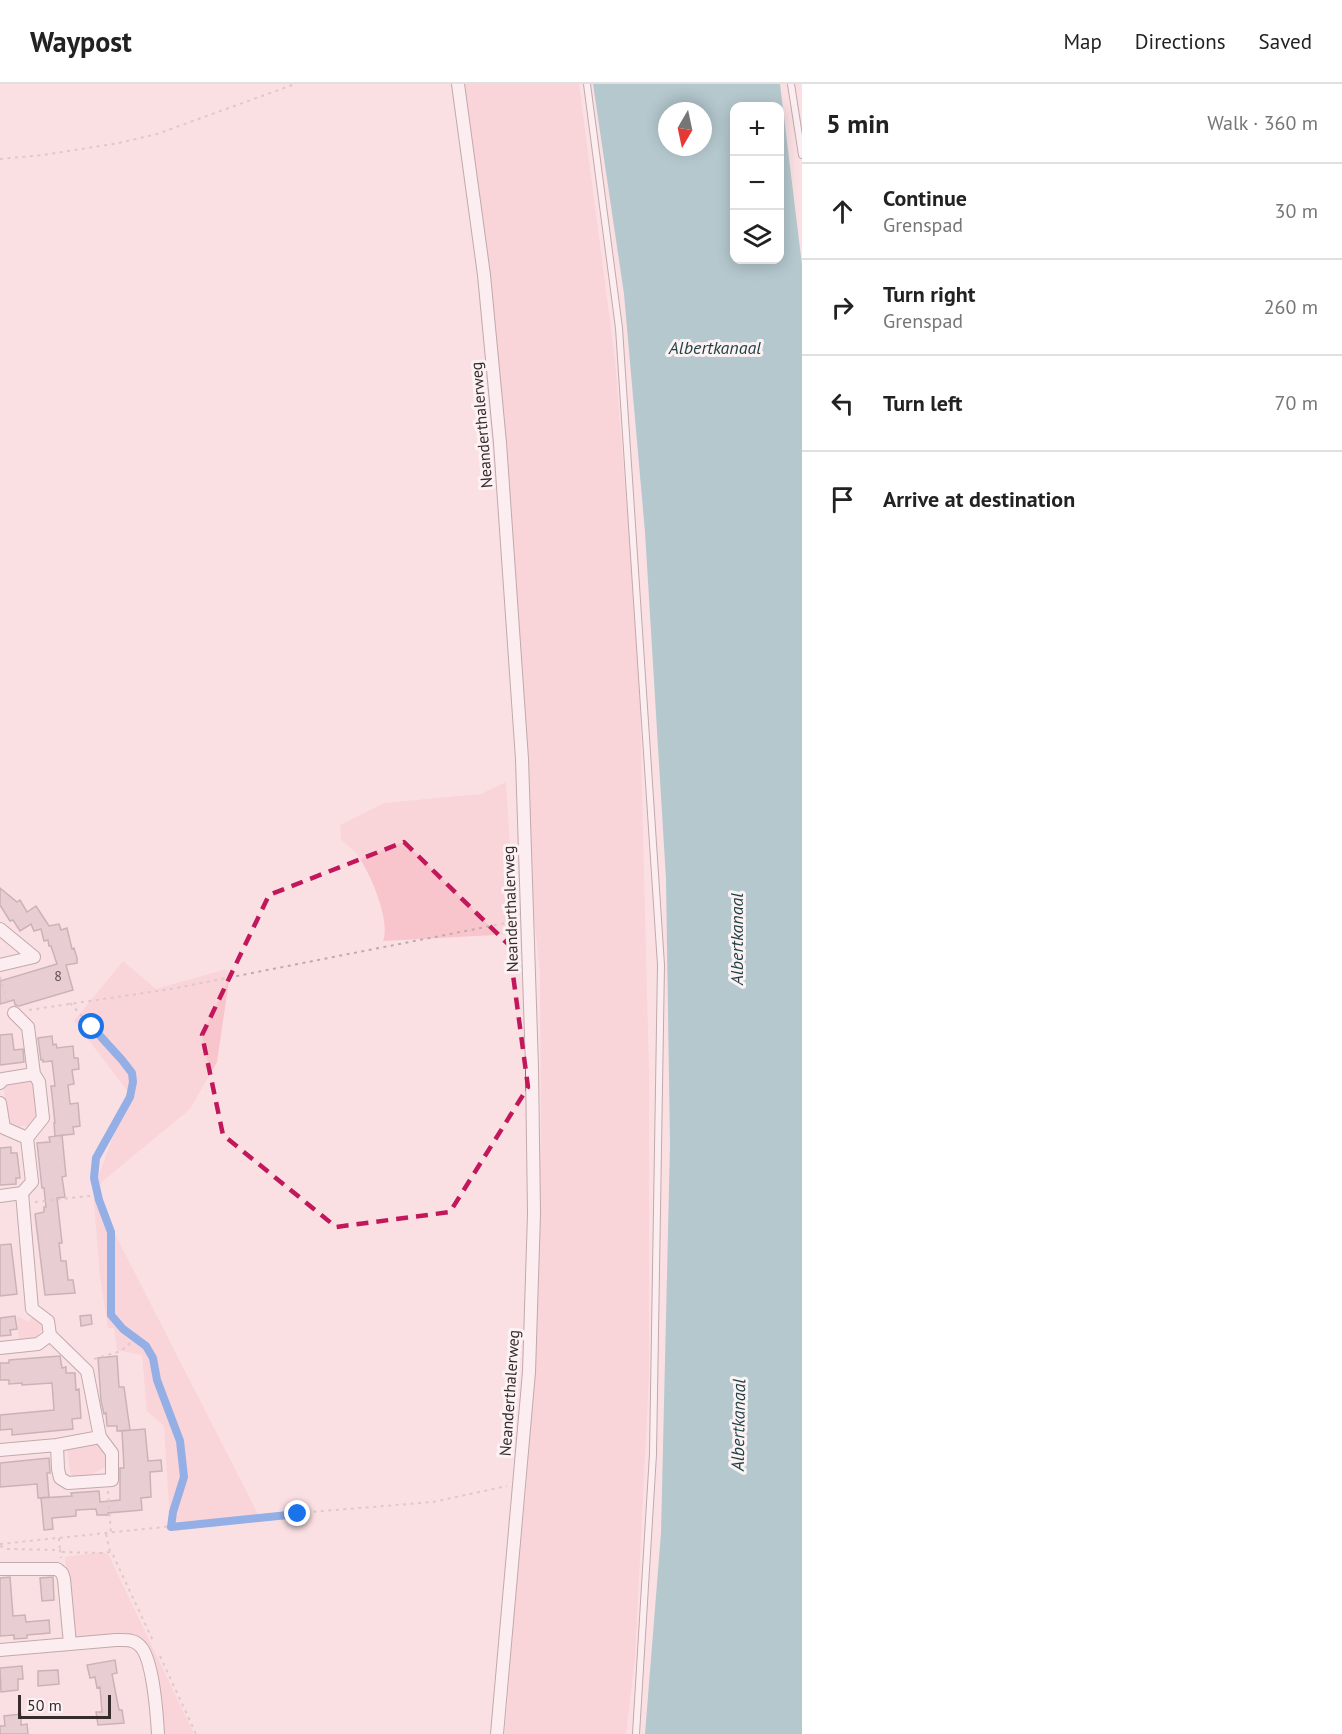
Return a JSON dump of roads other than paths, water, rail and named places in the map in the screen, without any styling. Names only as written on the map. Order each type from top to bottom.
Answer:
[{"type":"street","name":"Neanderthalerweg","points":[[458,84],[484,275],[500,443],[522,759],[532,1066],[534,1214],[529,1372],[497,1734]]},
{"type":"street","points":[[0,930],[34,957],[0,965]]},
{"type":"street","points":[[12,1013],[28,1027],[34,1074],[39,1082],[43,1118],[27,1138],[32,1182],[23,1198],[32,1309],[48,1321],[50,1335],[87,1371],[100,1437],[112,1454],[112,1480],[68,1483],[60,1478],[57,1445]]},
{"type":"street","points":[[0,1083],[3,1079],[34,1074]]},
{"type":"street","points":[[0,1103],[4,1128],[27,1138]]},
{"type":"street","points":[[0,1196],[23,1198]]},
{"type":"street","points":[[0,1348],[38,1344],[50,1335]]},
{"type":"street","points":[[0,1450],[57,1445],[100,1437]]},
{"type":"street","points":[[0,1569],[57,1569],[62,1573],[70,1644]]},
{"type":"street","points":[[0,1650],[129,1640],[141,1646],[147,1659],[156,1701],[158,1734]]},
{"type":"lane","points":[[587,84],[619,328],[661,964],[653,1454],[636,1734]]},
{"type":"lane","points":[[791,84],[802,155]]},
{"type":"water","name":"Albertkanaal","points":[[593,84],[780,84],[782,102],[730,102],[730,264],[784,264],[784,117],[802,265],[802,1734],[645,1734],[661,1533],[670,1145],[666,879],[645,532],[624,294]]}]
